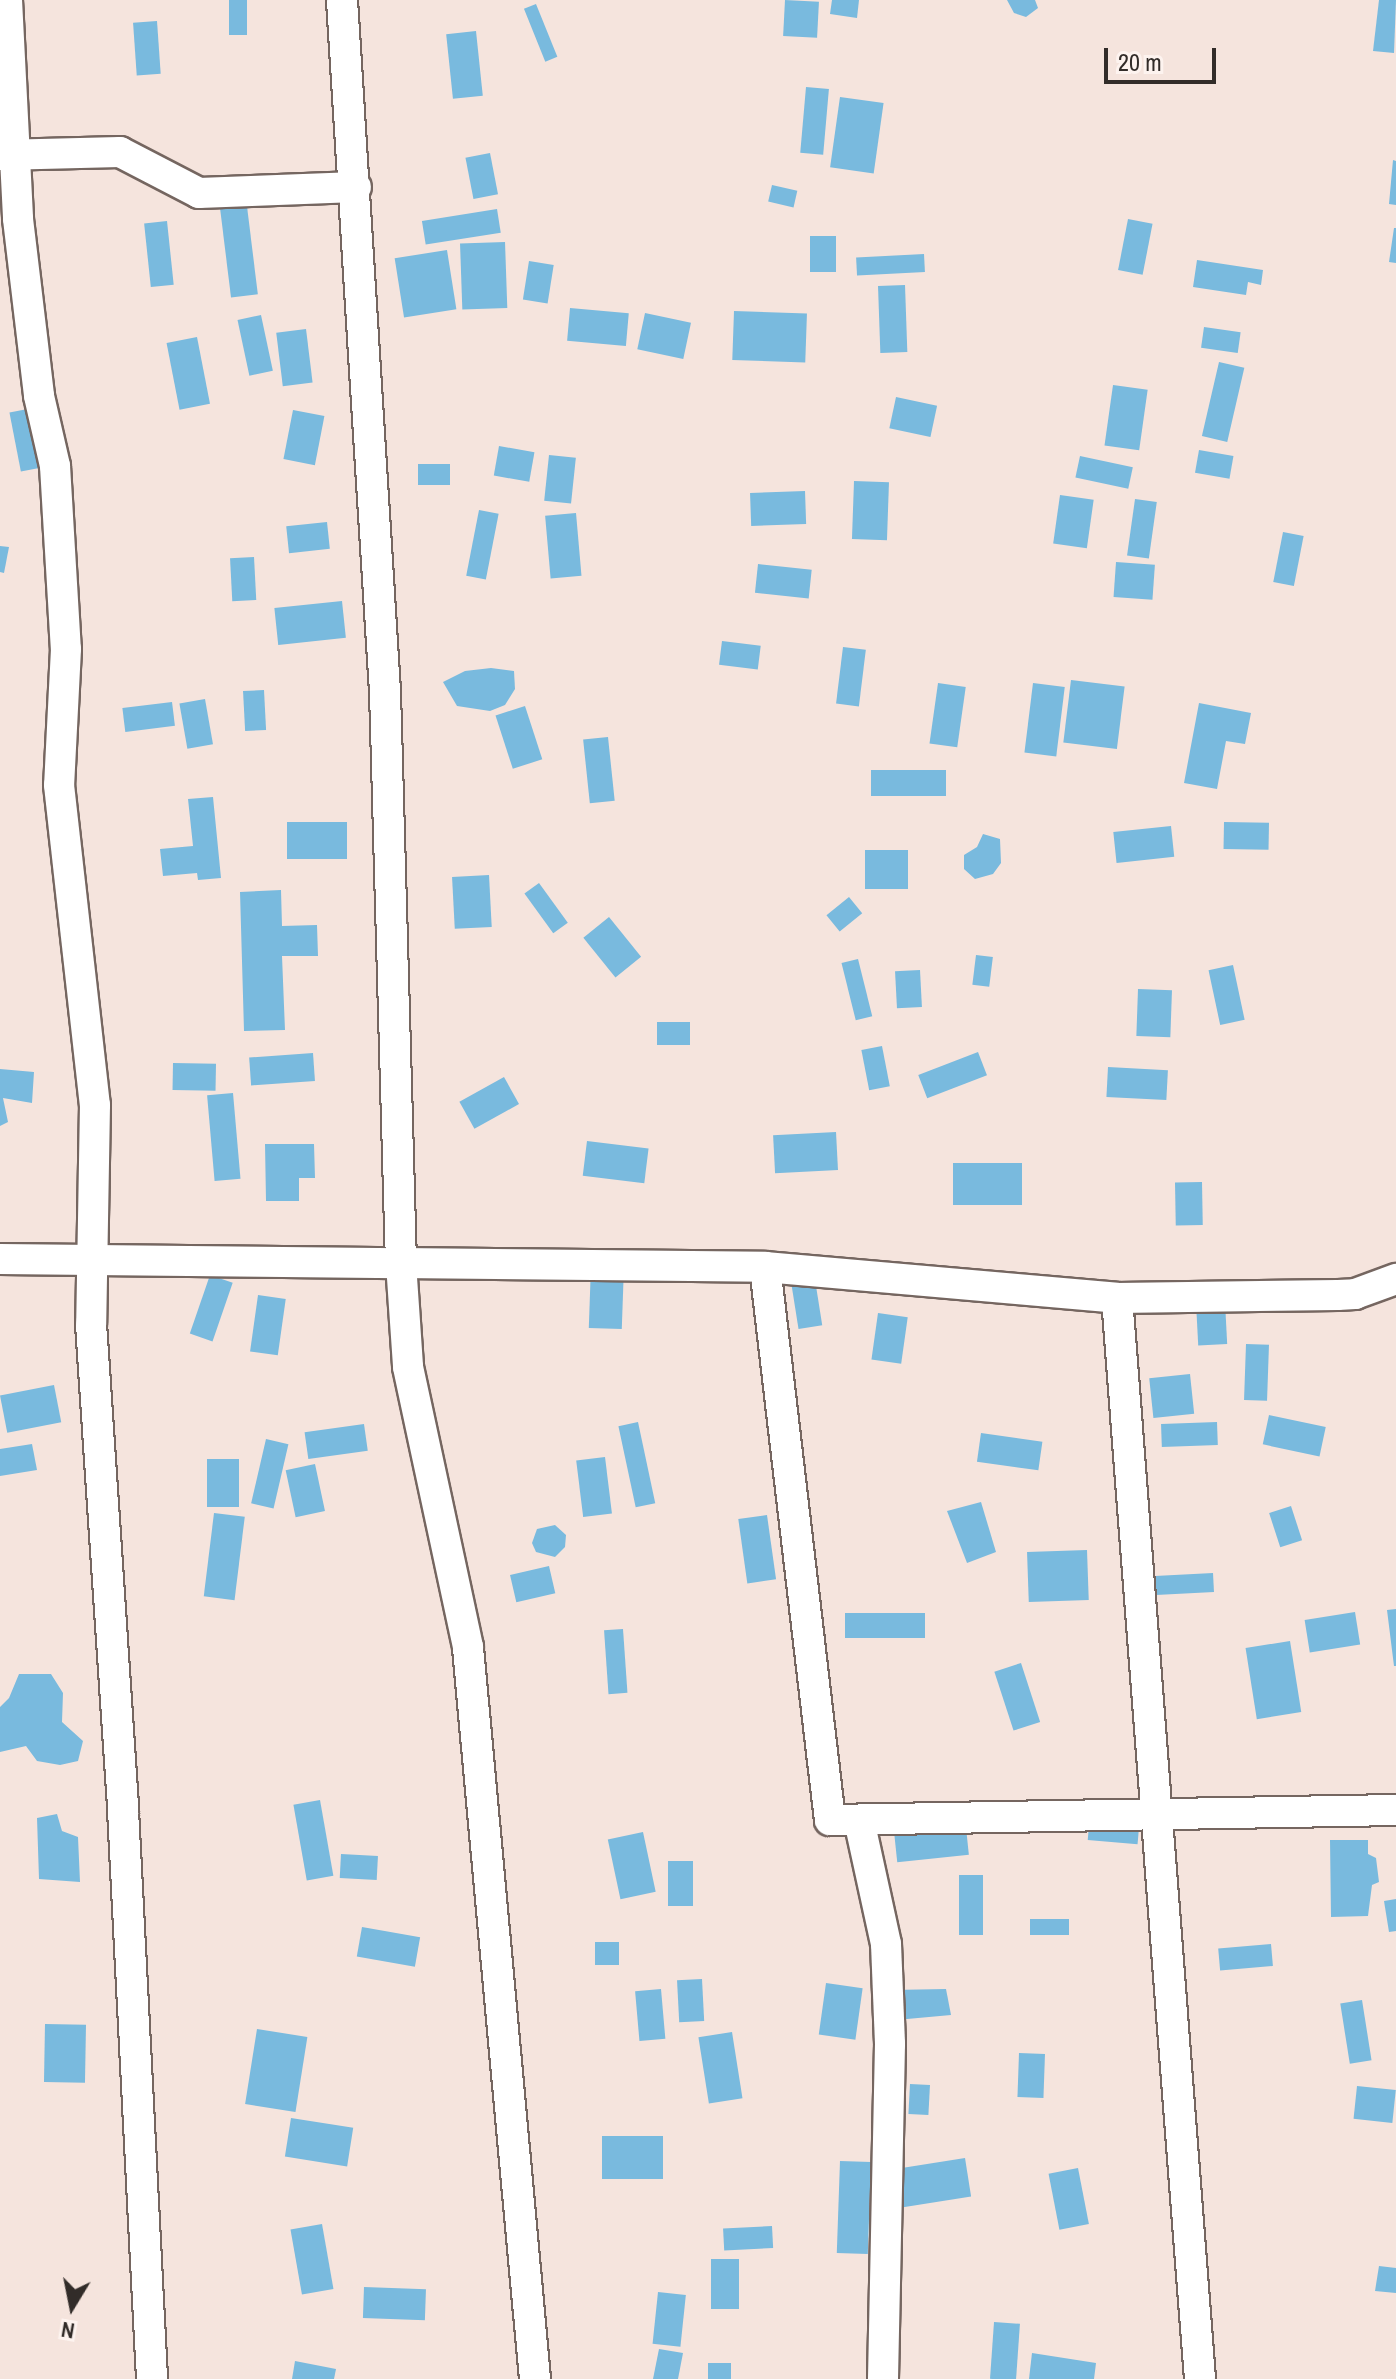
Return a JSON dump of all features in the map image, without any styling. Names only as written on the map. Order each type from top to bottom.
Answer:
[{"type":"street","points":[[7,0],[7,154],[39,396],[55,466],[66,649],[59,785],[95,1105],[91,1324],[123,1810],[152,2379]]},
{"type":"street","points":[[342,0],[385,691],[401,1263],[408,1367],[468,1648],[535,2379]]},
{"type":"street","points":[[7,154],[120,152],[199,193],[356,187]]},
{"type":"street","points":[[0,1259],[765,1267],[1117,1298],[1355,1294],[1396,1279]]},
{"type":"street","points":[[765,1267],[830,1820],[1396,1810]]},
{"type":"street","points":[[1117,1298],[1200,2379]]},
{"type":"street","points":[[859,1820],[886,1944],[890,2044],[883,2379]]},
{"type":"building","points":[[229,0],[247,0],[247,35],[229,35]]},
{"type":"building","points":[[785,0],[819,2],[817,38],[783,36]]},
{"type":"building","points":[[832,0],[859,0],[857,18],[830,14]]},
{"type":"building","points":[[1007,0],[1035,0],[1038,8],[1026,17],[1014,13]]},
{"type":"building","points":[[1379,0],[1396,0],[1394,53],[1373,51]]},
{"type":"building","points":[[536,4],[557,57],[545,62],[524,9]]},
{"type":"building","points":[[157,21],[161,74],[137,76],[133,23]]},
{"type":"building","points":[[476,31],[483,96],[453,99],[446,34]]},
{"type":"building","points":[[806,87],[829,89],[823,155],[800,153]]},
{"type":"building","points":[[840,97],[884,103],[874,173],[830,167]]},
{"type":"building","points":[[490,153],[498,194],[473,199],[465,158]]},
{"type":"building","points":[[1393,160],[1396,161],[1396,205],[1389,204]]},
{"type":"building","points":[[772,185],[797,191],[794,207],[768,202]]},
{"type":"building","points":[[246,198],[258,294],[231,298],[219,201]]},
{"type":"building","points":[[497,209],[501,233],[426,245],[422,221]]},
{"type":"building","points":[[1128,219],[1153,224],[1143,275],[1118,270]]},
{"type":"building","points":[[167,221],[174,285],[151,287],[144,223]]},
{"type":"building","points":[[1396,228],[1396,263],[1389,262]]},
{"type":"building","points":[[810,236],[836,236],[836,272],[810,272]]},
{"type":"building","points":[[505,242],[507,308],[462,310],[460,244]]},
{"type":"building","points":[[447,250],[456,309],[404,318],[395,258]]},
{"type":"building","points":[[924,254],[925,272],[857,276],[856,258]]},
{"type":"building","points":[[1197,260],[1263,270],[1261,285],[1248,282],[1246,295],[1193,287]]},
{"type":"building","points":[[529,261],[554,265],[548,303],[523,300]]},
{"type":"building","points":[[905,285],[907,352],[880,353],[878,286]]},
{"type":"building","points":[[570,308],[629,313],[626,346],[567,341]]},
{"type":"building","points":[[734,311],[807,314],[805,363],[732,360]]},
{"type":"building","points":[[645,313],[691,323],[683,359],[637,349]]},
{"type":"building","points":[[261,315],[273,371],[249,376],[238,320]]},
{"type":"building","points":[[1204,327],[1241,332],[1238,353],[1201,348]]},
{"type":"building","points":[[306,329],[313,383],[283,386],[276,333]]},
{"type":"building","points":[[197,337],[210,404],[180,410],[167,343]]},
{"type":"building","points":[[1219,362],[1244,368],[1227,442],[1202,436]]},
{"type":"building","points":[[1113,385],[1148,390],[1139,450],[1105,445]]},
{"type":"building","points":[[896,397],[937,406],[930,437],[889,428]]},
{"type":"building","points":[[33,408],[44,467],[21,471],[9,413]]},
{"type":"building","points":[[293,410],[324,416],[315,465],[283,459]]},
{"type":"building","points":[[499,446],[534,452],[529,482],[494,476]]},
{"type":"building","points":[[1199,450],[1233,456],[1229,479],[1195,473]]},
{"type":"building","points":[[549,455],[576,458],[571,504],[544,501]]},
{"type":"building","points":[[1080,456],[1133,467],[1128,489],[1075,478]]},
{"type":"building","points":[[418,464],[450,464],[450,485],[418,485]]},
{"type":"building","points":[[854,481],[889,482],[887,540],[852,539]]},
{"type":"building","points":[[805,491],[806,524],[751,526],[750,493]]},
{"type":"building","points":[[1060,495],[1094,500],[1087,548],[1053,544]]},
{"type":"building","points":[[1135,499],[1157,502],[1149,559],[1127,555]]},
{"type":"building","points":[[479,510],[499,514],[486,580],[466,576]]},
{"type":"building","points":[[576,513],[581,576],[551,578],[545,516]]},
{"type":"building","points":[[327,522],[330,549],[289,553],[286,526]]},
{"type":"building","points":[[1283,532],[1304,536],[1294,586],[1273,582]]},
{"type":"building","points":[[0,546],[9,547],[4,573],[0,572]]},
{"type":"building","points":[[254,557],[256,600],[232,601],[230,558]]},
{"type":"building","points":[[1116,562],[1155,565],[1152,600],[1114,597]]},
{"type":"building","points":[[758,564],[812,570],[809,598],[755,593]]},
{"type":"building","points":[[342,601],[346,638],[278,645],[274,608]]},
{"type":"building","points":[[722,641],[761,646],[758,670],[719,665]]},
{"type":"building","points":[[843,647],[866,650],[859,706],[836,704]]},
{"type":"building","points":[[491,668],[514,671],[515,689],[505,705],[490,711],[457,706],[443,682],[465,671]]},
{"type":"building","points":[[1071,680],[1125,687],[1117,749],[1063,743]]},
{"type":"building","points":[[938,683],[966,687],[957,747],[930,743]]},
{"type":"building","points":[[1033,683],[1065,687],[1056,756],[1024,752]]},
{"type":"building","points":[[264,690],[266,730],[245,731],[243,691]]},
{"type":"building","points":[[205,699],[213,744],[187,749],[179,704]]},
{"type":"building","points":[[172,702],[175,726],[125,732],[122,708]]},
{"type":"building","points":[[1199,703],[1251,713],[1245,744],[1226,741],[1217,789],[1184,783]]},
{"type":"building","points":[[525,706],[542,759],[513,769],[496,716]]},
{"type":"building","points":[[608,737],[615,801],[590,803],[583,740]]},
{"type":"building","points":[[871,770],[946,770],[946,796],[871,796]]},
{"type":"building","points":[[213,797],[221,878],[198,880],[197,873],[163,876],[160,849],[193,846],[188,799]]},
{"type":"building","points":[[287,822],[347,822],[347,859],[287,859]]},
{"type":"building","points":[[1224,822],[1269,823],[1269,850],[1224,849]]},
{"type":"building","points":[[1171,826],[1174,857],[1117,863],[1113,832]]},
{"type":"building","points":[[983,834],[1000,839],[1001,863],[993,874],[975,879],[964,869],[964,855],[977,847]]},
{"type":"building","points":[[865,850],[908,850],[908,889],[865,889]]},
{"type":"building","points":[[489,875],[492,927],[455,929],[452,877]]},
{"type":"building","points":[[539,883],[568,923],[553,933],[524,894]]},
{"type":"building","points":[[281,890],[282,926],[317,925],[318,956],[282,956],[285,1030],[244,1031],[240,892]]},
{"type":"building","points":[[849,897],[862,913],[840,932],[826,915]]},
{"type":"building","points":[[609,917],[641,957],[615,977],[583,938]]},
{"type":"building","points":[[976,955],[993,957],[989,987],[972,985]]},
{"type":"building","points":[[858,959],[872,1016],[856,1020],[842,963]]},
{"type":"building","points":[[1233,965],[1245,1020],[1220,1025],[1209,970]]},
{"type":"building","points":[[920,970],[922,1007],[897,1008],[895,971]]},
{"type":"building","points":[[1138,989],[1172,990],[1170,1037],[1136,1036]]},
{"type":"building","points":[[657,1022],[690,1022],[690,1045],[657,1045]]},
{"type":"building","points":[[882,1046],[890,1086],[869,1090],[861,1050]]},
{"type":"building","points":[[978,1052],[987,1075],[927,1098],[918,1075]]},
{"type":"building","points":[[313,1053],[315,1081],[251,1085],[249,1057]]},
{"type":"building","points":[[173,1063],[216,1064],[216,1091],[173,1090]]},
{"type":"building","points":[[1108,1067],[1168,1070],[1166,1100],[1106,1097]]},
{"type":"building","points":[[0,1069],[34,1072],[32,1103],[3,1098],[8,1122],[0,1126]]},
{"type":"building","points":[[504,1077],[519,1104],[474,1129],[459,1102]]},
{"type":"building","points":[[233,1093],[240,1179],[215,1181],[207,1095]]},
{"type":"building","points":[[836,1132],[838,1170],[775,1173],[773,1135]]},
{"type":"building","points":[[587,1141],[649,1149],[644,1183],[583,1176]]},
{"type":"building","points":[[265,1144],[314,1144],[315,1178],[299,1178],[299,1201],[266,1201]]},
{"type":"building","points":[[953,1163],[1022,1163],[1022,1205],[953,1205]]},
{"type":"building","points":[[1175,1182],[1202,1182],[1203,1225],[1176,1225]]},
{"type":"building","points":[[591,1265],[624,1266],[622,1329],[589,1328]]},
{"type":"building","points":[[813,1267],[822,1325],[799,1329],[789,1271]]},
{"type":"building","points":[[210,1275],[233,1283],[213,1341],[190,1334]]},
{"type":"building","points":[[258,1295],[286,1299],[278,1355],[250,1351]]},
{"type":"building","points":[[1225,1302],[1227,1344],[1198,1345],[1196,1304]]},
{"type":"building","points":[[878,1313],[908,1317],[901,1364],[871,1360]]},
{"type":"building","points":[[1246,1344],[1269,1345],[1267,1401],[1244,1400]]},
{"type":"building","points":[[1190,1374],[1194,1414],[1153,1418],[1149,1378]]},
{"type":"building","points":[[54,1385],[61,1422],[7,1433],[0,1395]]},
{"type":"building","points":[[1269,1415],[1326,1427],[1319,1456],[1263,1444]]},
{"type":"building","points":[[638,1422],[655,1503],[636,1507],[618,1426]]},
{"type":"building","points":[[1217,1422],[1218,1445],[1162,1447],[1161,1424]]},
{"type":"building","points":[[364,1424],[368,1451],[308,1459],[305,1432]]},
{"type":"building","points":[[981,1433],[1042,1442],[1038,1470],[977,1462]]},
{"type":"building","points":[[266,1439],[288,1444],[274,1508],[251,1503]]},
{"type":"building","points":[[32,1444],[37,1470],[0,1476],[0,1449]]},
{"type":"building","points":[[605,1457],[612,1514],[583,1517],[576,1461]]},
{"type":"building","points":[[207,1459],[239,1459],[239,1507],[207,1507]]},
{"type":"building","points":[[315,1464],[325,1511],[296,1517],[286,1470]]},
{"type":"building","points":[[981,1502],[996,1552],[967,1563],[947,1511]]},
{"type":"building","points":[[1291,1506],[1302,1540],[1280,1547],[1269,1513]]},
{"type":"building","points":[[214,1513],[245,1517],[235,1600],[204,1596]]},
{"type":"building","points":[[767,1515],[776,1579],[747,1583],[738,1519]]},
{"type":"building","points":[[555,1525],[566,1535],[565,1547],[555,1557],[536,1552],[532,1543],[537,1529]]},
{"type":"building","points":[[1087,1550],[1089,1600],[1029,1602],[1027,1552]]},
{"type":"building","points":[[549,1566],[555,1593],[516,1602],[510,1575]]},
{"type":"building","points":[[1213,1573],[1214,1592],[1151,1595],[1150,1576]]},
{"type":"building","points":[[1396,1609],[1396,1666],[1394,1666],[1387,1610]]},
{"type":"building","points":[[1355,1612],[1360,1645],[1310,1653],[1305,1620]]},
{"type":"building","points":[[845,1613],[925,1613],[925,1638],[845,1638]]},
{"type":"building","points":[[623,1629],[627,1693],[609,1694],[604,1630]]},
{"type":"building","points":[[1290,1641],[1301,1712],[1257,1719],[1246,1648]]},
{"type":"building","points":[[1021,1663],[1040,1722],[1014,1731],[994,1672]]},
{"type":"building","points":[[19,1674],[51,1674],[63,1693],[62,1722],[83,1741],[78,1761],[60,1765],[37,1761],[26,1746],[0,1752],[0,1707],[9,1698]]},
{"type":"building","points":[[320,1800],[333,1876],[307,1881],[293,1805]]},
{"type":"building","points":[[57,1814],[62,1831],[78,1837],[80,1882],[39,1879],[37,1818]]},
{"type":"building","points":[[1090,1814],[1140,1818],[1138,1844],[1088,1840]]},
{"type":"building","points":[[965,1818],[969,1855],[897,1862],[893,1826]]},
{"type":"building","points":[[643,1832],[656,1892],[620,1899],[608,1839]]},
{"type":"building","points":[[1330,1840],[1368,1840],[1368,1854],[1376,1858],[1379,1882],[1372,1885],[1368,1916],[1331,1917]]},
{"type":"building","points":[[341,1854],[378,1856],[377,1880],[340,1878]]},
{"type":"building","points":[[668,1861],[693,1861],[693,1906],[668,1906]]},
{"type":"building","points":[[959,1875],[983,1875],[983,1935],[959,1935]]},
{"type":"building","points":[[1396,1899],[1396,1931],[1389,1932],[1384,1901]]},
{"type":"building","points":[[1030,1919],[1069,1919],[1069,1935],[1030,1935]]},
{"type":"building","points":[[362,1927],[420,1937],[415,1967],[357,1957]]},
{"type":"building","points":[[595,1942],[619,1942],[619,1965],[595,1965]]},
{"type":"building","points":[[1271,1944],[1273,1966],[1220,1971],[1218,1949]]},
{"type":"building","points":[[702,1979],[704,2021],[679,2022],[677,1980]]},
{"type":"building","points":[[826,1983],[863,1988],[855,2040],[819,2034]]},
{"type":"building","points":[[661,1989],[665,2039],[639,2041],[635,1991]]},
{"type":"building","points":[[946,1989],[951,2015],[896,2020],[891,1990]]},
{"type":"building","points":[[1362,2000],[1372,2060],[1350,2064],[1340,2003]]},
{"type":"building","points":[[45,2024],[86,2025],[85,2083],[44,2082]]},
{"type":"building","points":[[257,2029],[307,2037],[295,2112],[245,2104]]},
{"type":"building","points":[[732,2032],[742,2098],[709,2103],[698,2037]]},
{"type":"building","points":[[1019,2053],[1045,2054],[1043,2098],[1017,2097]]},
{"type":"building","points":[[910,2084],[930,2085],[928,2115],[908,2114]]},
{"type":"building","points":[[1357,2086],[1396,2090],[1392,2123],[1354,2119]]},
{"type":"building","points":[[291,2118],[353,2128],[347,2166],[285,2157]]},
{"type":"building","points":[[602,2136],[663,2136],[663,2179],[602,2179]]},
{"type":"building","points":[[965,2158],[971,2197],[900,2208],[894,2169]]},
{"type":"building","points":[[840,2161],[871,2162],[868,2254],[837,2253]]},
{"type":"building","points":[[1078,2168],[1089,2224],[1059,2230],[1049,2174]]},
{"type":"building","points":[[322,2224],[333,2289],[302,2295],[290,2230]]},
{"type":"building","points":[[772,2226],[773,2248],[724,2251],[723,2229]]},
{"type":"building","points":[[711,2259],[739,2259],[739,2309],[711,2309]]},
{"type":"building","points":[[1379,2266],[1396,2268],[1396,2293],[1375,2291]]},
{"type":"building","points":[[364,2287],[426,2289],[425,2320],[363,2318]]},
{"type":"building","points":[[658,2292],[686,2295],[680,2347],[653,2344]]},
{"type":"building","points":[[994,2322],[1020,2324],[1016,2379],[990,2379]]},
{"type":"building","points":[[659,2349],[683,2353],[678,2379],[653,2379]]},
{"type":"building","points":[[1032,2353],[1096,2363],[1094,2379],[1029,2379]]},
{"type":"building","points":[[295,2361],[336,2369],[334,2379],[292,2379]]},
{"type":"building","points":[[708,2363],[731,2363],[731,2379],[708,2379]]}]
